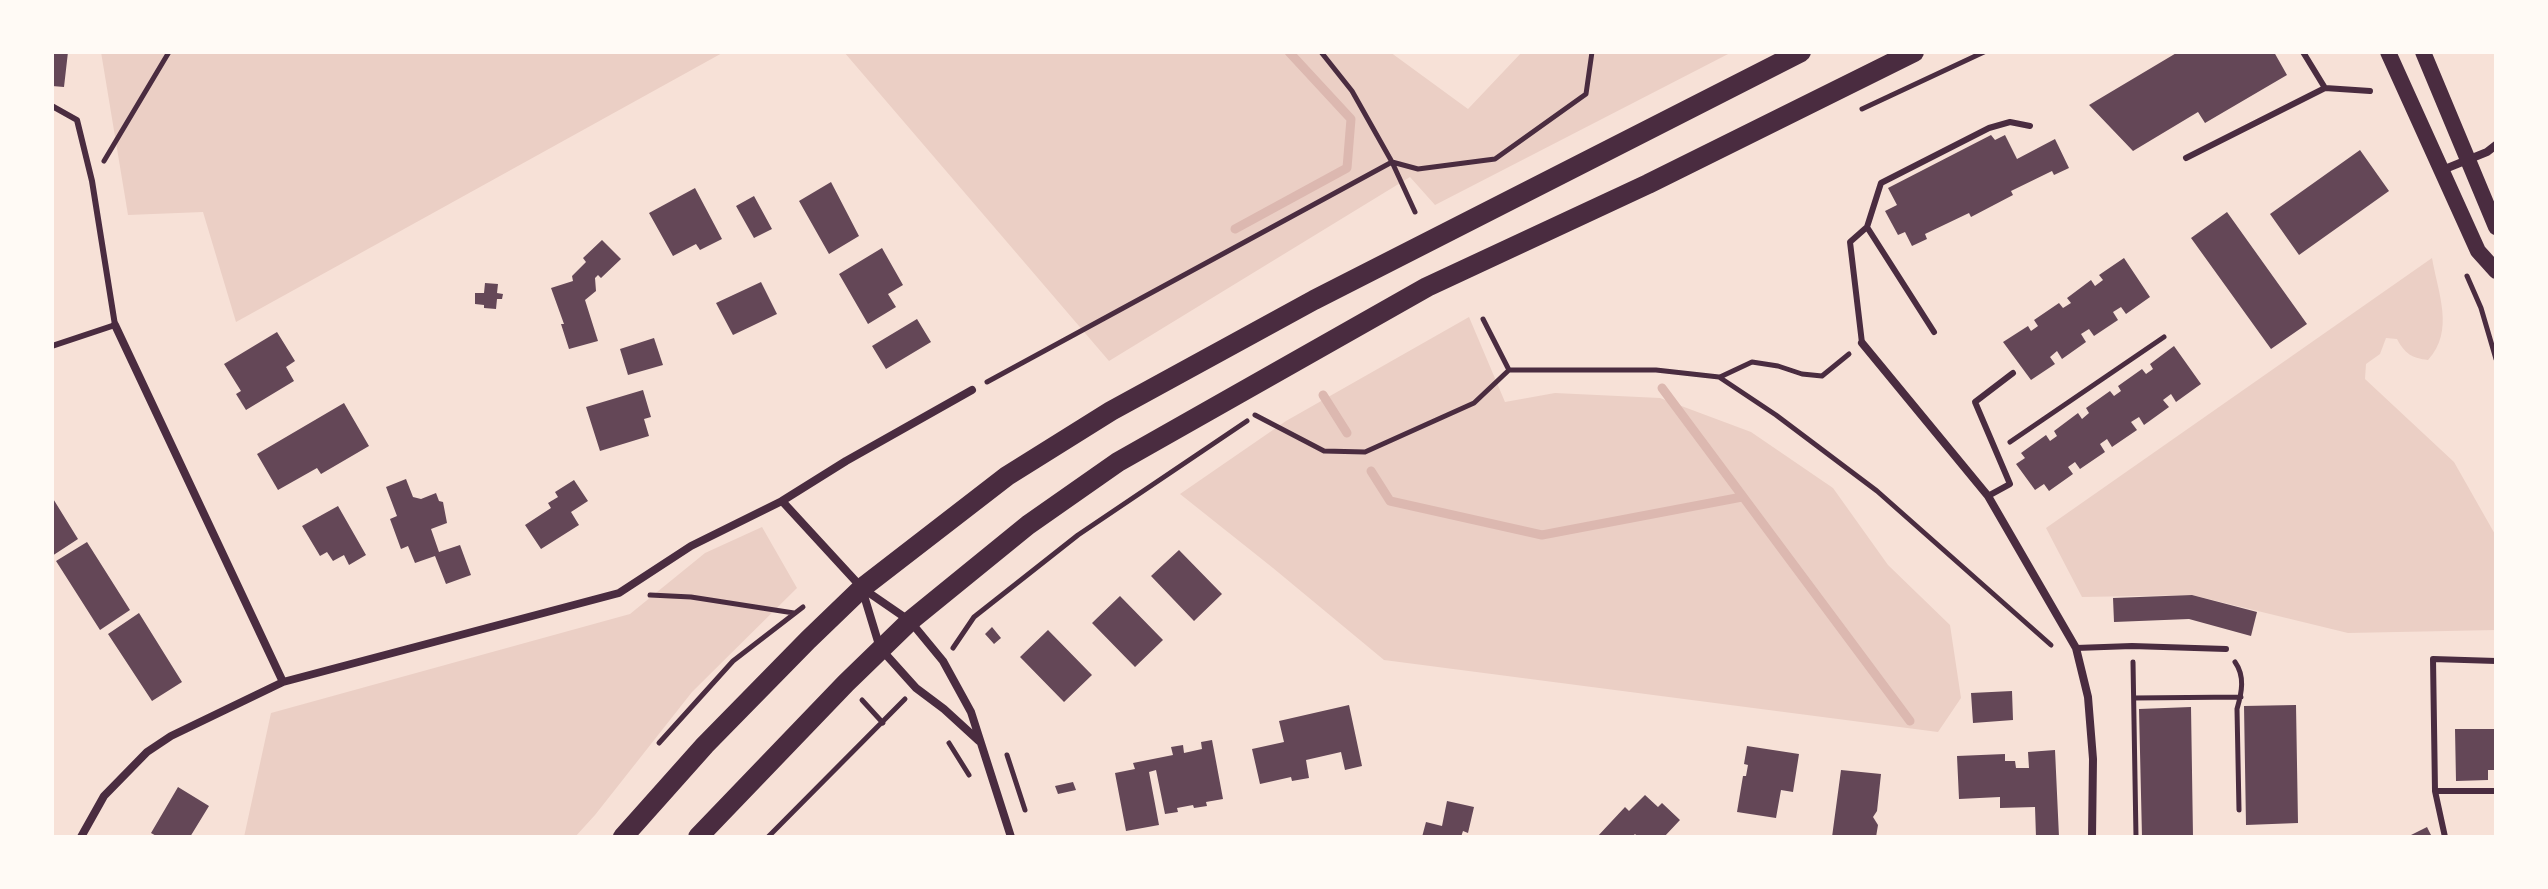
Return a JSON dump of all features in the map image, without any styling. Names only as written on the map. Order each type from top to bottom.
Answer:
[{"type":"main road","points":[[623,837],[715,735],[862,588],[1007,476],[1111,411],[1314,300],[1801,52]]},
{"type":"main road","points":[[698,837],[880,648],[910,621],[1028,525],[1118,462],[1427,287],[1648,184],[1914,52]]},
{"type":"main road","points":[[2388,52],[2478,251],[2496,271]]},
{"type":"main road","points":[[2423,52],[2496,227]]},
{"type":"street","points":[[2440,171],[2487,152],[2496,145]]},
{"type":"street","points":[[115,325],[283,682]]},
{"type":"street","points":[[1862,343],[1988,496],[2076,648],[2088,697],[2093,759],[2092,837]]},
{"type":"street","points":[[81,837],[104,796],[147,752],[171,736],[283,682],[619,593],[691,546],[782,501],[972,390]]},
{"type":"street","points":[[782,501],[862,588],[910,621],[943,661],[971,712],[1011,837]]},
{"type":"street","points":[[862,588],[880,648],[916,688],[979,741]]},
{"type":"lane","points":[[2303,52],[2325,88]]},
{"type":"lane","points":[[2186,158],[2325,88],[2370,91]]},
{"type":"lane","points":[[52,106],[77,120],[92,181],[115,325],[52,346]]},
{"type":"lane","points":[[1862,343],[1850,242],[1867,227],[1881,183],[1989,128],[2010,122],[2030,126]]},
{"type":"lane","points":[[1867,227],[1934,332]]},
{"type":"lane","points":[[1988,496],[2010,484],[1975,402],[2013,373]]},
{"type":"lane","points":[[2076,648],[2226,649]]},
{"type":"lane","points":[[2445,837],[2435,791],[2433,659],[2496,661]]},
{"type":"lane","points":[[2435,791],[2496,791]]},
{"type":"path","points":[[92,181],[169,52]]},
{"type":"path","points":[[1321,52],[1352,91],[1392,162],[1415,212]]},
{"type":"path","points":[[972,390],[1392,162],[1418,169],[1495,159],[1586,94],[1592,52]]},
{"type":"path","points":[[1483,319],[1509,370]]},
{"type":"path","points":[[2021,435],[2164,337]]},
{"type":"path","points":[[1719,377],[1752,362],[1822,376],[1862,343]]},
{"type":"path","points":[[943,661],[974,617],[1078,535],[1255,415],[1324,451],[1365,452],[1474,403],[1509,370],[1656,370],[1719,377],[1776,415],[1877,491],[2060,653]]},
{"type":"path","points":[[619,593],[691,597],[795,613]]},
{"type":"path","points":[[659,743],[733,661],[788,619]]},
{"type":"path","points":[[2132,646],[2136,837]]},
{"type":"path","points":[[2226,649],[2242,672],[2237,709],[2239,810]]},
{"type":"path","points":[[768,837],[916,688]]},
{"type":"path","points":[[2133,698],[2241,697]]},
{"type":"path","points":[[901,703],[909,705]]},
{"type":"path","points":[[947,739],[974,787]]},
{"type":"shaded area","points":[[101,52],[724,52],[236,322],[203,212],[128,215]]},
{"type":"shaded area","points":[[844,52],[1390,52],[1468,109],[1522,52],[1732,52],[1435,205],[1410,177],[1109,361]]},
{"type":"shaded area","points":[[2432,258],[2443,324],[2436,349],[2428,360],[2422,359],[2406,352],[2397,339],[2386,338],[2380,354],[2366,364],[2365,379],[2454,462],[2496,536],[2496,630],[2348,633],[2192,595],[2082,597],[2046,528]]},
{"type":"shaded area","points":[[1469,317],[1505,402],[1555,393],[1660,398],[1751,432],[1833,488],[1888,565],[1950,625],[1961,698],[1938,732],[1384,660],[1180,494],[1286,421]]},
{"type":"shaded area","points":[[762,527],[797,588],[692,692],[575,837],[244,837],[271,713],[630,614],[705,553]]},
{"type":"building","points":[[52,52],[68,52],[64,87],[52,86]]},
{"type":"building","points":[[2178,52],[2274,52],[2287,75],[2205,123],[2198,112],[2133,151],[2089,105]]},
{"type":"building","points":[[1991,135],[1995,140],[2005,135],[2017,159],[2055,139],[2069,168],[2054,175],[2052,171],[2011,191],[2013,195],[1971,217],[1969,213],[1925,234],[1927,239],[1912,246],[1905,232],[1898,235],[1885,211],[1897,205],[1888,188]]},
{"type":"building","points":[[2360,150],[2389,191],[2299,255],[2270,214]]},
{"type":"building","points":[[831,182],[859,236],[829,254],[799,201]]},
{"type":"building","points":[[695,188],[722,239],[700,250],[696,244],[673,256],[649,213]]},
{"type":"building","points":[[754,196],[772,229],[754,238],[736,206]]},
{"type":"building","points":[[2227,212],[2307,324],[2271,349],[2191,238]]},
{"type":"building","points":[[602,240],[621,259],[601,278],[598,275],[595,278],[596,291],[585,300],[598,341],[569,349],[551,288],[573,281],[572,276],[586,262],[583,258]]},
{"type":"building","points":[[882,248],[903,285],[888,294],[896,307],[868,324],[839,274]]},
{"type":"building","points":[[2124,258],[2150,297],[2126,314],[2121,307],[2113,312],[2118,320],[2094,336],[2089,329],[2081,334],[2086,342],[2062,359],[2057,351],[2050,357],[2055,364],[2031,380],[2003,342],[2028,326],[2031,331],[2038,326],[2034,320],[2059,303],[2063,308],[2071,303],[2067,298],[2091,280],[2095,286],[2103,280],[2099,275]]},
{"type":"building","points":[[761,282],[777,314],[733,335],[716,303]]},
{"type":"building","points":[[485,283],[498,284],[497,293],[503,294],[502,299],[497,299],[496,309],[475,304],[475,293],[484,293]]},
{"type":"building","points":[[917,319],[931,342],[886,369],[872,346]]},
{"type":"building","points":[[277,332],[295,361],[286,367],[294,381],[246,410],[236,394],[241,391],[224,364]]},
{"type":"building","points":[[654,338],[663,365],[628,375],[620,349]]},
{"type":"building","points":[[2174,346],[2201,384],[2176,402],[2171,394],[2163,400],[2169,407],[2144,425],[2139,417],[2131,422],[2137,430],[2112,447],[2107,439],[2100,444],[2105,452],[2080,469],[2075,462],[2068,467],[2073,474],[2049,491],[2044,484],[2035,490],[2016,464],[2025,458],[2021,453],[2046,435],[2050,441],[2057,436],[2054,431],[2078,413],[2082,419],[2089,413],[2086,408],[2110,391],[2114,396],[2121,391],[2118,386],[2142,369],[2146,374],[2153,369],[2150,364]]},
{"type":"building","points":[[643,390],[651,417],[644,419],[649,436],[600,451],[586,407]]},
{"type":"building","points":[[344,403],[369,446],[321,474],[317,468],[278,490],[257,454]]},
{"type":"building","points":[[406,479],[413,497],[421,499],[436,493],[439,501],[443,502],[447,523],[431,529],[439,552],[460,545],[471,575],[446,584],[435,556],[415,563],[408,546],[401,549],[390,519],[397,516],[386,487]]},
{"type":"building","points":[[574,480],[588,501],[571,512],[579,525],[541,549],[525,525],[551,508],[548,503],[558,497],[555,492]]},
{"type":"building","points":[[52,497],[78,539],[52,556]]},
{"type":"building","points":[[338,506],[366,555],[349,565],[344,555],[333,561],[327,552],[320,556],[302,526]]},
{"type":"building","points":[[87,542],[130,610],[100,630],[56,561]]},
{"type":"building","points":[[1179,550],[1222,594],[1194,621],[1151,576]]},
{"type":"building","points":[[2192,595],[2257,612],[2251,636],[2189,619],[2114,622],[2113,598]]},
{"type":"building","points":[[1120,596],[1163,640],[1135,667],[1092,623]]},
{"type":"building","points":[[139,613],[182,682],[152,701],[108,634]]},
{"type":"building","points":[[992,627],[1001,638],[994,644],[985,634]]},
{"type":"building","points":[[1048,630],[1092,675],[1064,702],[1020,657]]},
{"type":"building","points":[[2012,691],[2013,720],[1973,723],[1971,693]]},
{"type":"building","points":[[1349,705],[1362,766],[1345,770],[1341,752],[1306,760],[1309,778],[1292,781],[1291,777],[1260,784],[1252,749],[1284,742],[1279,721]]},
{"type":"building","points":[[2296,705],[2298,823],[2246,825],[2244,706]]},
{"type":"building","points":[[2191,707],[2193,837],[2142,837],[2139,709]]},
{"type":"building","points":[[2455,729],[2496,729],[2496,770],[2488,770],[2488,780],[2456,781]]},
{"type":"building","points":[[1212,740],[1223,799],[1206,802],[1207,806],[1177,808],[1178,812],[1165,814],[1156,770],[1149,772],[1159,825],[1126,831],[1115,773],[1135,769],[1133,763],[1173,755],[1171,747],[1183,745],[1184,753],[1202,749],[1201,742]]},
{"type":"building","points":[[1747,746],[1799,754],[1793,792],[1781,790],[1776,818],[1737,812],[1748,765],[1744,764]]},
{"type":"building","points":[[2055,750],[2059,837],[2036,837],[2035,807],[2000,808],[2000,797],[1959,799],[1957,756],[2005,754],[2005,761],[2015,761],[2016,768],[2029,768],[2028,752]]},
{"type":"building","points":[[1841,770],[1881,774],[1877,811],[1873,817],[1878,825],[1876,837],[1832,837]]},
{"type":"building","points":[[1073,782],[1076,790],[1058,794],[1055,786]]},
{"type":"building","points":[[178,787],[209,806],[190,837],[158,837],[151,833]]},
{"type":"building","points":[[1645,795],[1658,807],[1662,803],[1680,820],[1664,837],[1638,837],[1635,834],[1632,837],[1597,837],[1625,807],[1629,811]]},
{"type":"building","points":[[1447,801],[1474,807],[1468,833],[1463,831],[1461,837],[1422,837],[1426,822],[1442,826]]},
{"type":"building","points":[[2427,827],[2432,837],[2407,837]]},
{"type":"waterway","points":[[1235,229],[1347,168],[1351,119],[1289,52]]},
{"type":"waterway","points":[[1662,388],[1910,721]]},
{"type":"waterway","points":[[1323,395],[1347,433]]},
{"type":"waterway","points":[[1371,471],[1390,501],[1542,535],[1742,497]]}]
